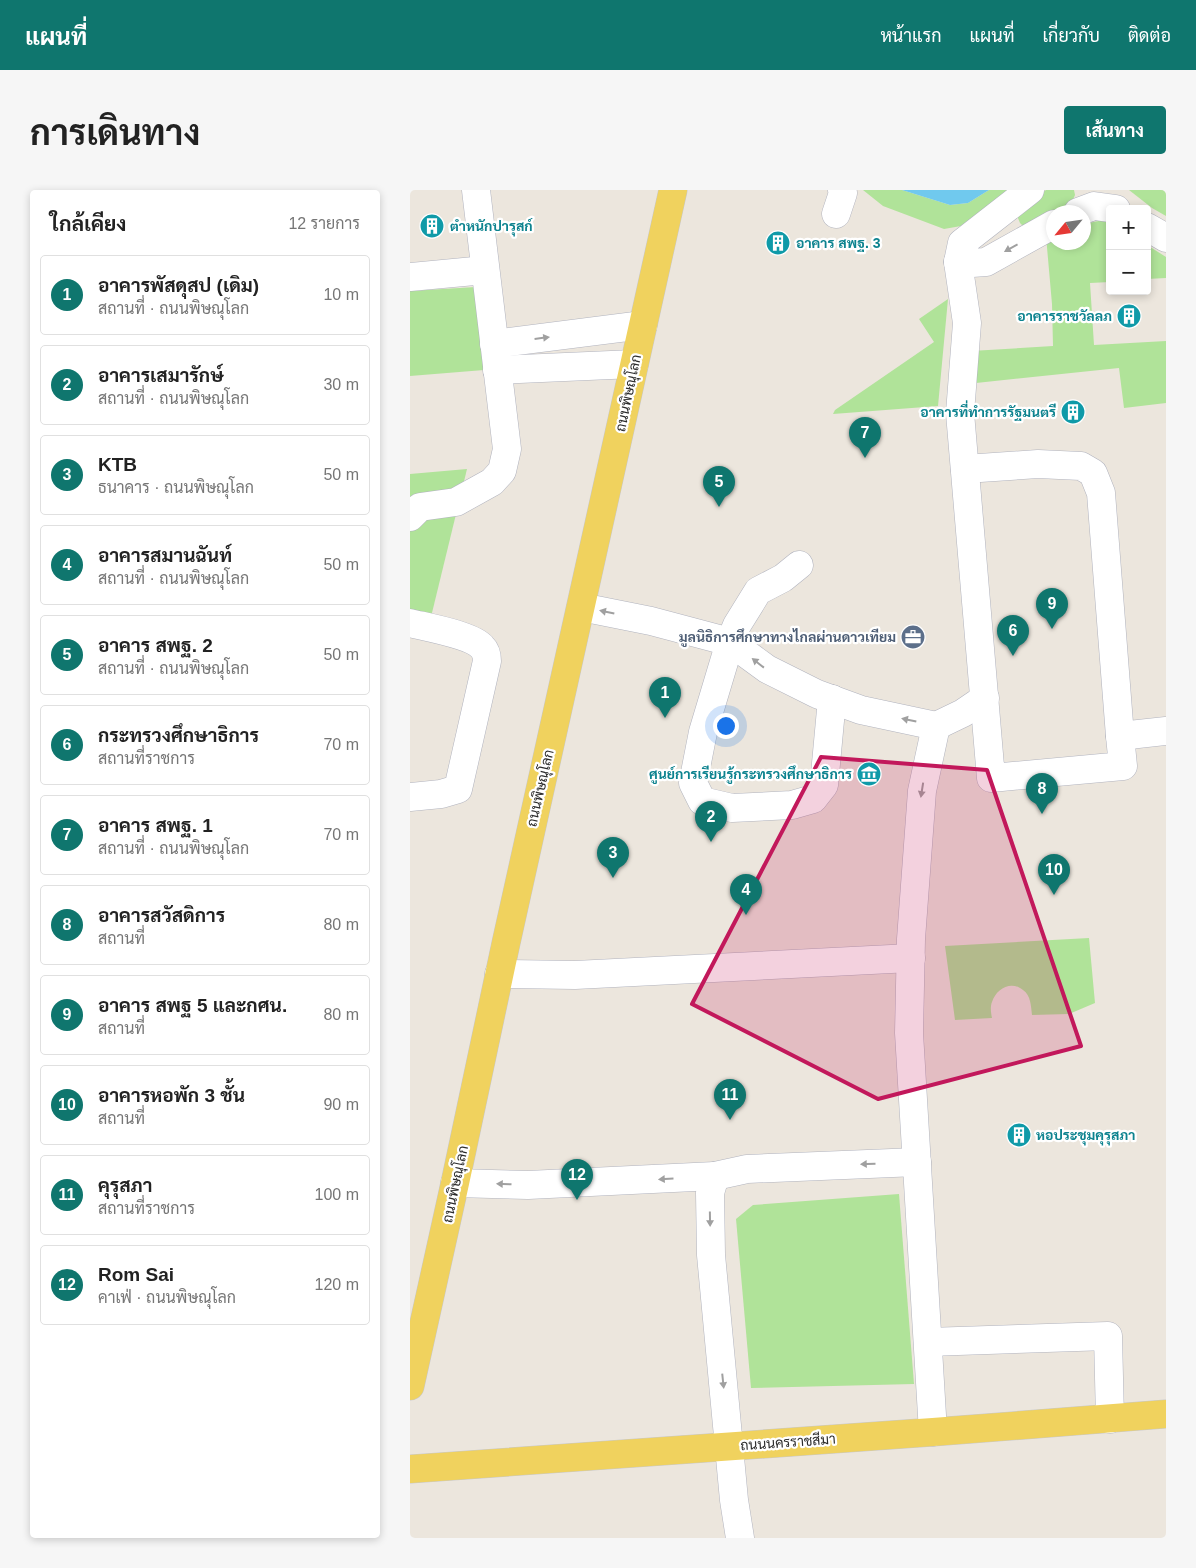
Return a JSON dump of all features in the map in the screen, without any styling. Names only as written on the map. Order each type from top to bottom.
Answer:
[{"type":"main road","name":"ถนนพิษณุโลก","points":[[410,1386],[499,974],[673,190]]},
{"type":"main road","name":"ถนนนครราชสีมา","points":[[410,1469],[1166,1414]]},
{"type":"lane","points":[[410,517],[420,507],[456,502],[492,482],[502,471],[506,449],[476,190]]},
{"type":"lane","points":[[965,469],[1038,464],[1081,466],[1094,473],[1101,492],[1123,766],[991,778],[960,413],[967,323],[958,262],[962,243],[1030,190]]},
{"type":"lane","points":[[1106,190],[1117,205]]},
{"type":"lane","points":[[1091,207],[1106,208]]},
{"type":"lane","points":[[958,262],[972,264],[986,262],[1046,228]]},
{"type":"lane","points":[[1151,229],[1166,238]]},
{"type":"lane","points":[[410,276],[485,270]]},
{"type":"lane","points":[[496,357],[643,325]]},
{"type":"lane","points":[[496,357],[634,364]]},
{"type":"lane","points":[[799,566],[783,578],[758,591],[737,625],[730,642],[704,732],[693,783],[702,801],[732,808],[792,805],[813,800],[824,785],[832,700]]},
{"type":"lane","points":[[581,607],[651,621],[730,642],[767,669],[817,694],[861,710],[936,726],[963,713],[985,698]]},
{"type":"lane","points":[[410,624],[460,636],[481,645],[487,654],[458,789],[441,794],[410,797]]},
{"type":"lane","points":[[933,1432],[909,1033],[911,958],[922,791],[936,726]]},
{"type":"lane","points":[[1120,736],[1166,730]]},
{"type":"lane","points":[[499,974],[575,974],[911,958]]},
{"type":"lane","points":[[455,1183],[528,1185],[715,1176],[747,1169],[917,1162]]},
{"type":"lane","points":[[715,1176],[710,1193],[711,1255],[728,1446],[740,1538]]},
{"type":"lane","points":[[928,1342],[1108,1336],[1110,1419]]},
{"type":"highlighted area","points":[[821,757],[987,770],[1081,1046],[878,1099],[692,1004]]},
{"type":"green space","points":[[863,190],[902,190],[950,205],[968,203],[989,190],[1010,190],[961,226],[944,229],[883,206]]},
{"type":"green space","points":[[1046,190],[1074,190],[1075,195],[1071,204],[1046,205],[1046,217],[1025,228],[1020,223],[1016,213]]},
{"type":"green space","points":[[1129,190],[1166,190],[1166,216]]},
{"type":"green space","points":[[1103,220],[1106,221],[1106,282],[1090,283],[1094,345],[1166,341],[1166,403],[1124,408],[1119,368],[976,383],[971,351],[1053,346],[1052,304],[1047,250],[1091,250],[1091,223]]},
{"type":"green space","points":[[1151,248],[1166,257],[1166,278],[1151,279]]},
{"type":"green space","points":[[476,287],[484,370],[410,376],[410,291]]},
{"type":"green space","points":[[948,299],[938,406],[833,414],[835,410],[934,342],[919,319]]},
{"type":"green space","points":[[467,469],[431,617],[410,612],[410,474]]},
{"type":"green space","points":[[1089,938],[1095,1003],[1069,1014],[1032,1015],[1030,1001],[1026,992],[1018,987],[1009,986],[1004,987],[994,997],[991,1006],[992,1018],[955,1020],[945,946]]},
{"type":"green space","points":[[899,1194],[914,1384],[751,1388],[736,1219],[753,1205]]},
{"type":"water","points":[[902,190],[989,190],[968,203],[950,205]]},
{"type":"place","name":"ตำหนักปารุสก์","points":[[432,226]]},
{"type":"place","name":"อาคาร สพฐ. 3","points":[[778,243]]},
{"type":"place","name":"อาคารราชวัลลภ","points":[[1129,316]]},
{"type":"place","name":"อาคารที่ทำการรัฐมนตรี","points":[[1073,412]]},
{"type":"place","name":"อาคาร สพฐ. 1","points":[[865,458]]},
{"type":"place","name":"อาคาร สพฐ. 2","points":[[719,507]]},
{"type":"place","name":"อาคาร สพฐ 5 และกศน.","points":[[1052,629]]},
{"type":"place","name":"มูลนิธิการศึกษาทางไกลผ่านดาวเทียม","points":[[913,637]]},
{"type":"place","name":"กระทรวงศึกษาธิการ","points":[[1013,656]]},
{"type":"place","name":"อาคารพัสดุสป (เดิม)","points":[[665,718]]},
{"type":"place","name":"ศูนย์การเรียนรู้กระทรวงศึกษาธิการ","points":[[869,774]]},
{"type":"place","name":"อาคารสวัสดิการ","points":[[1042,814]]},
{"type":"place","name":"อาคารเสมารักษ์","points":[[711,842]]},
{"type":"place","name":"KTB","points":[[613,878]]},
{"type":"place","name":"อาคารหอพัก 3 ชั้น","points":[[1054,895]]},
{"type":"place","name":"อาคารสมานฉันท์","points":[[746,915]]},
{"type":"place","name":"คุรุสภา","points":[[730,1120]]},
{"type":"place","name":"หอประชุมคุรุสภา","points":[[1019,1135]]},
{"type":"place","name":"Rom Sai","points":[[577,1200]]}]
